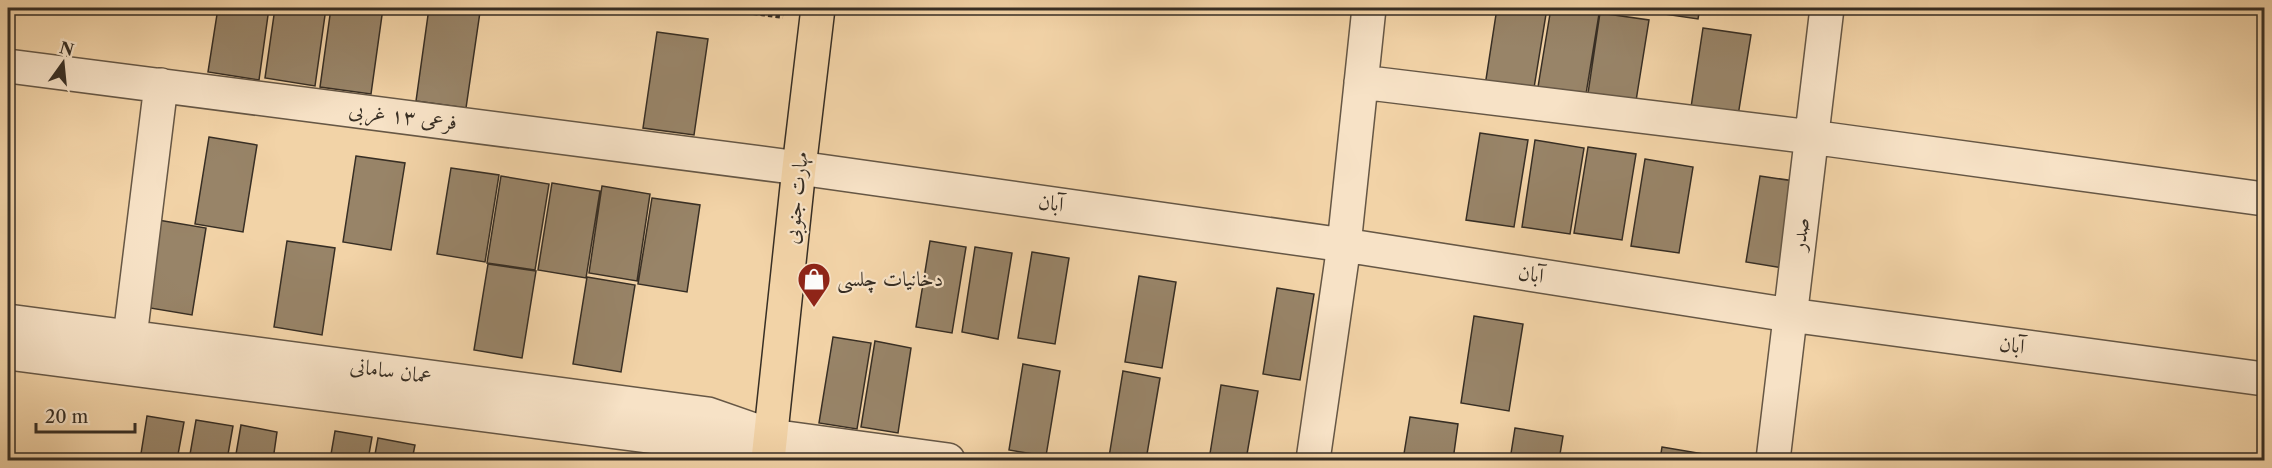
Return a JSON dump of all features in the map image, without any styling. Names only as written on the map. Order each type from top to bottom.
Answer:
[{"type":"main road","name":"مهارت جنوبی","points":[[770,448],[817,15]]},
{"type":"street","points":[[1313,460],[1344,245],[1369,8]]},
{"type":"street","name":"صدر","points":[[1773,460],[1827,8]]},
{"type":"street","name":"فرعی ۱۳ غربی","points":[[8,66],[799,168]]},
{"type":"street","points":[[1361,82],[1811,136],[2265,199]]},
{"type":"street","points":[[127,352],[161,85]]},
{"type":"street","name":"آبان","points":[[799,168],[1344,245],[1790,315],[2265,379]]},
{"type":"street","name":"عمان سامانی","points":[[8,321],[127,352]]},
{"type":"street","name":"عمان سامانی","points":[[8,352],[127,352],[708,414],[770,448],[948,460]]},
{"type":"path","points":[[716,8],[817,15]]},
{"type":"building","points":[[218,8],[269,8],[259,80],[208,72]]},
{"type":"building","points":[[275,8],[326,8],[315,86],[265,78]]},
{"type":"building","points":[[331,8],[383,8],[371,94],[320,87]]},
{"type":"building","points":[[429,8],[480,12],[466,108],[416,101]]},
{"type":"building","points":[[1497,8],[1547,8],[1533,94],[1485,86]]},
{"type":"building","points":[[1551,8],[1599,14],[1585,100],[1537,93]]},
{"type":"building","points":[[1651,8],[1700,8],[1698,19],[1650,12]]},
{"type":"building","points":[[1600,13],[1649,20],[1635,107],[1587,100]]},
{"type":"building","points":[[1703,28],[1751,35],[1737,122],[1690,114]]},
{"type":"building","points":[[657,32],[708,39],[694,135],[643,128]]},
{"type":"building","points":[[1480,133],[1528,140],[1514,227],[1466,220]]},
{"type":"building","points":[[209,137],[257,145],[243,232],[195,224]]},
{"type":"building","points":[[1535,140],[1584,148],[1570,234],[1522,227]]},
{"type":"building","points":[[1588,147],[1636,154],[1622,240],[1574,233]]},
{"type":"building","points":[[356,156],[405,163],[391,250],[343,242]]},
{"type":"building","points":[[1645,159],[1693,167],[1679,253],[1631,246]]},
{"type":"building","points":[[451,168],[499,175],[485,262],[437,254]]},
{"type":"building","points":[[501,176],[549,184],[535,270],[487,263]]},
{"type":"building","points":[[1760,176],[1808,183],[1795,270],[1746,262]]},
{"type":"building","points":[[552,183],[600,191],[586,278],[538,270]]},
{"type":"building","points":[[602,186],[650,194],[637,281],[589,273]]},
{"type":"building","points":[[652,198],[700,205],[687,292],[638,284]]},
{"type":"building","points":[[158,220],[206,228],[192,315],[144,307]]},
{"type":"building","points":[[287,241],[335,248],[322,335],[274,327]]},
{"type":"building","points":[[930,241],[966,247],[952,333],[916,327]]},
{"type":"building","points":[[975,247],[1012,253],[998,339],[962,332]]},
{"type":"building","points":[[1032,252],[1069,258],[1055,344],[1018,338]]},
{"type":"building","points":[[488,264],[536,271],[522,358],[474,350]]},
{"type":"building","points":[[1139,276],[1176,282],[1162,368],[1125,362]]},
{"type":"building","points":[[587,277],[635,285],[621,372],[573,364]]},
{"type":"building","points":[[1277,288],[1314,294],[1300,380],[1263,374]]},
{"type":"building","points":[[1474,316],[1523,324],[1509,411],[1461,403]]},
{"type":"building","points":[[833,337],[871,343],[857,429],[819,423]]},
{"type":"building","points":[[875,341],[911,348],[898,433],[861,427]]},
{"type":"building","points":[[1023,364],[1060,371],[1046,456],[1009,450]]},
{"type":"building","points":[[1123,371],[1160,378],[1146,460],[1109,457]]},
{"type":"building","points":[[1221,385],[1258,391],[1246,460],[1209,460]]},
{"type":"building","points":[[147,416],[184,422],[177,460],[140,460]]},
{"type":"building","points":[[1410,417],[1458,424],[1453,460],[1403,460]]},
{"type":"building","points":[[196,420],[233,426],[227,460],[189,460]]},
{"type":"building","points":[[241,425],[277,432],[273,460],[235,460]]},
{"type":"building","points":[[1515,428],[1563,436],[1559,460],[1510,460]]},
{"type":"building","points":[[335,431],[372,437],[368,460],[330,460]]},
{"type":"building","points":[[378,438],[415,445],[412,460],[374,460]]},
{"type":"building","points":[[1662,447],[1710,455],[1709,460],[1660,460]]},
{"type":"building","points":[[1718,455],[1756,460],[1717,460]]},
{"type":"place","name":"دخانیات چلسی","points":[[814,308]]}]
